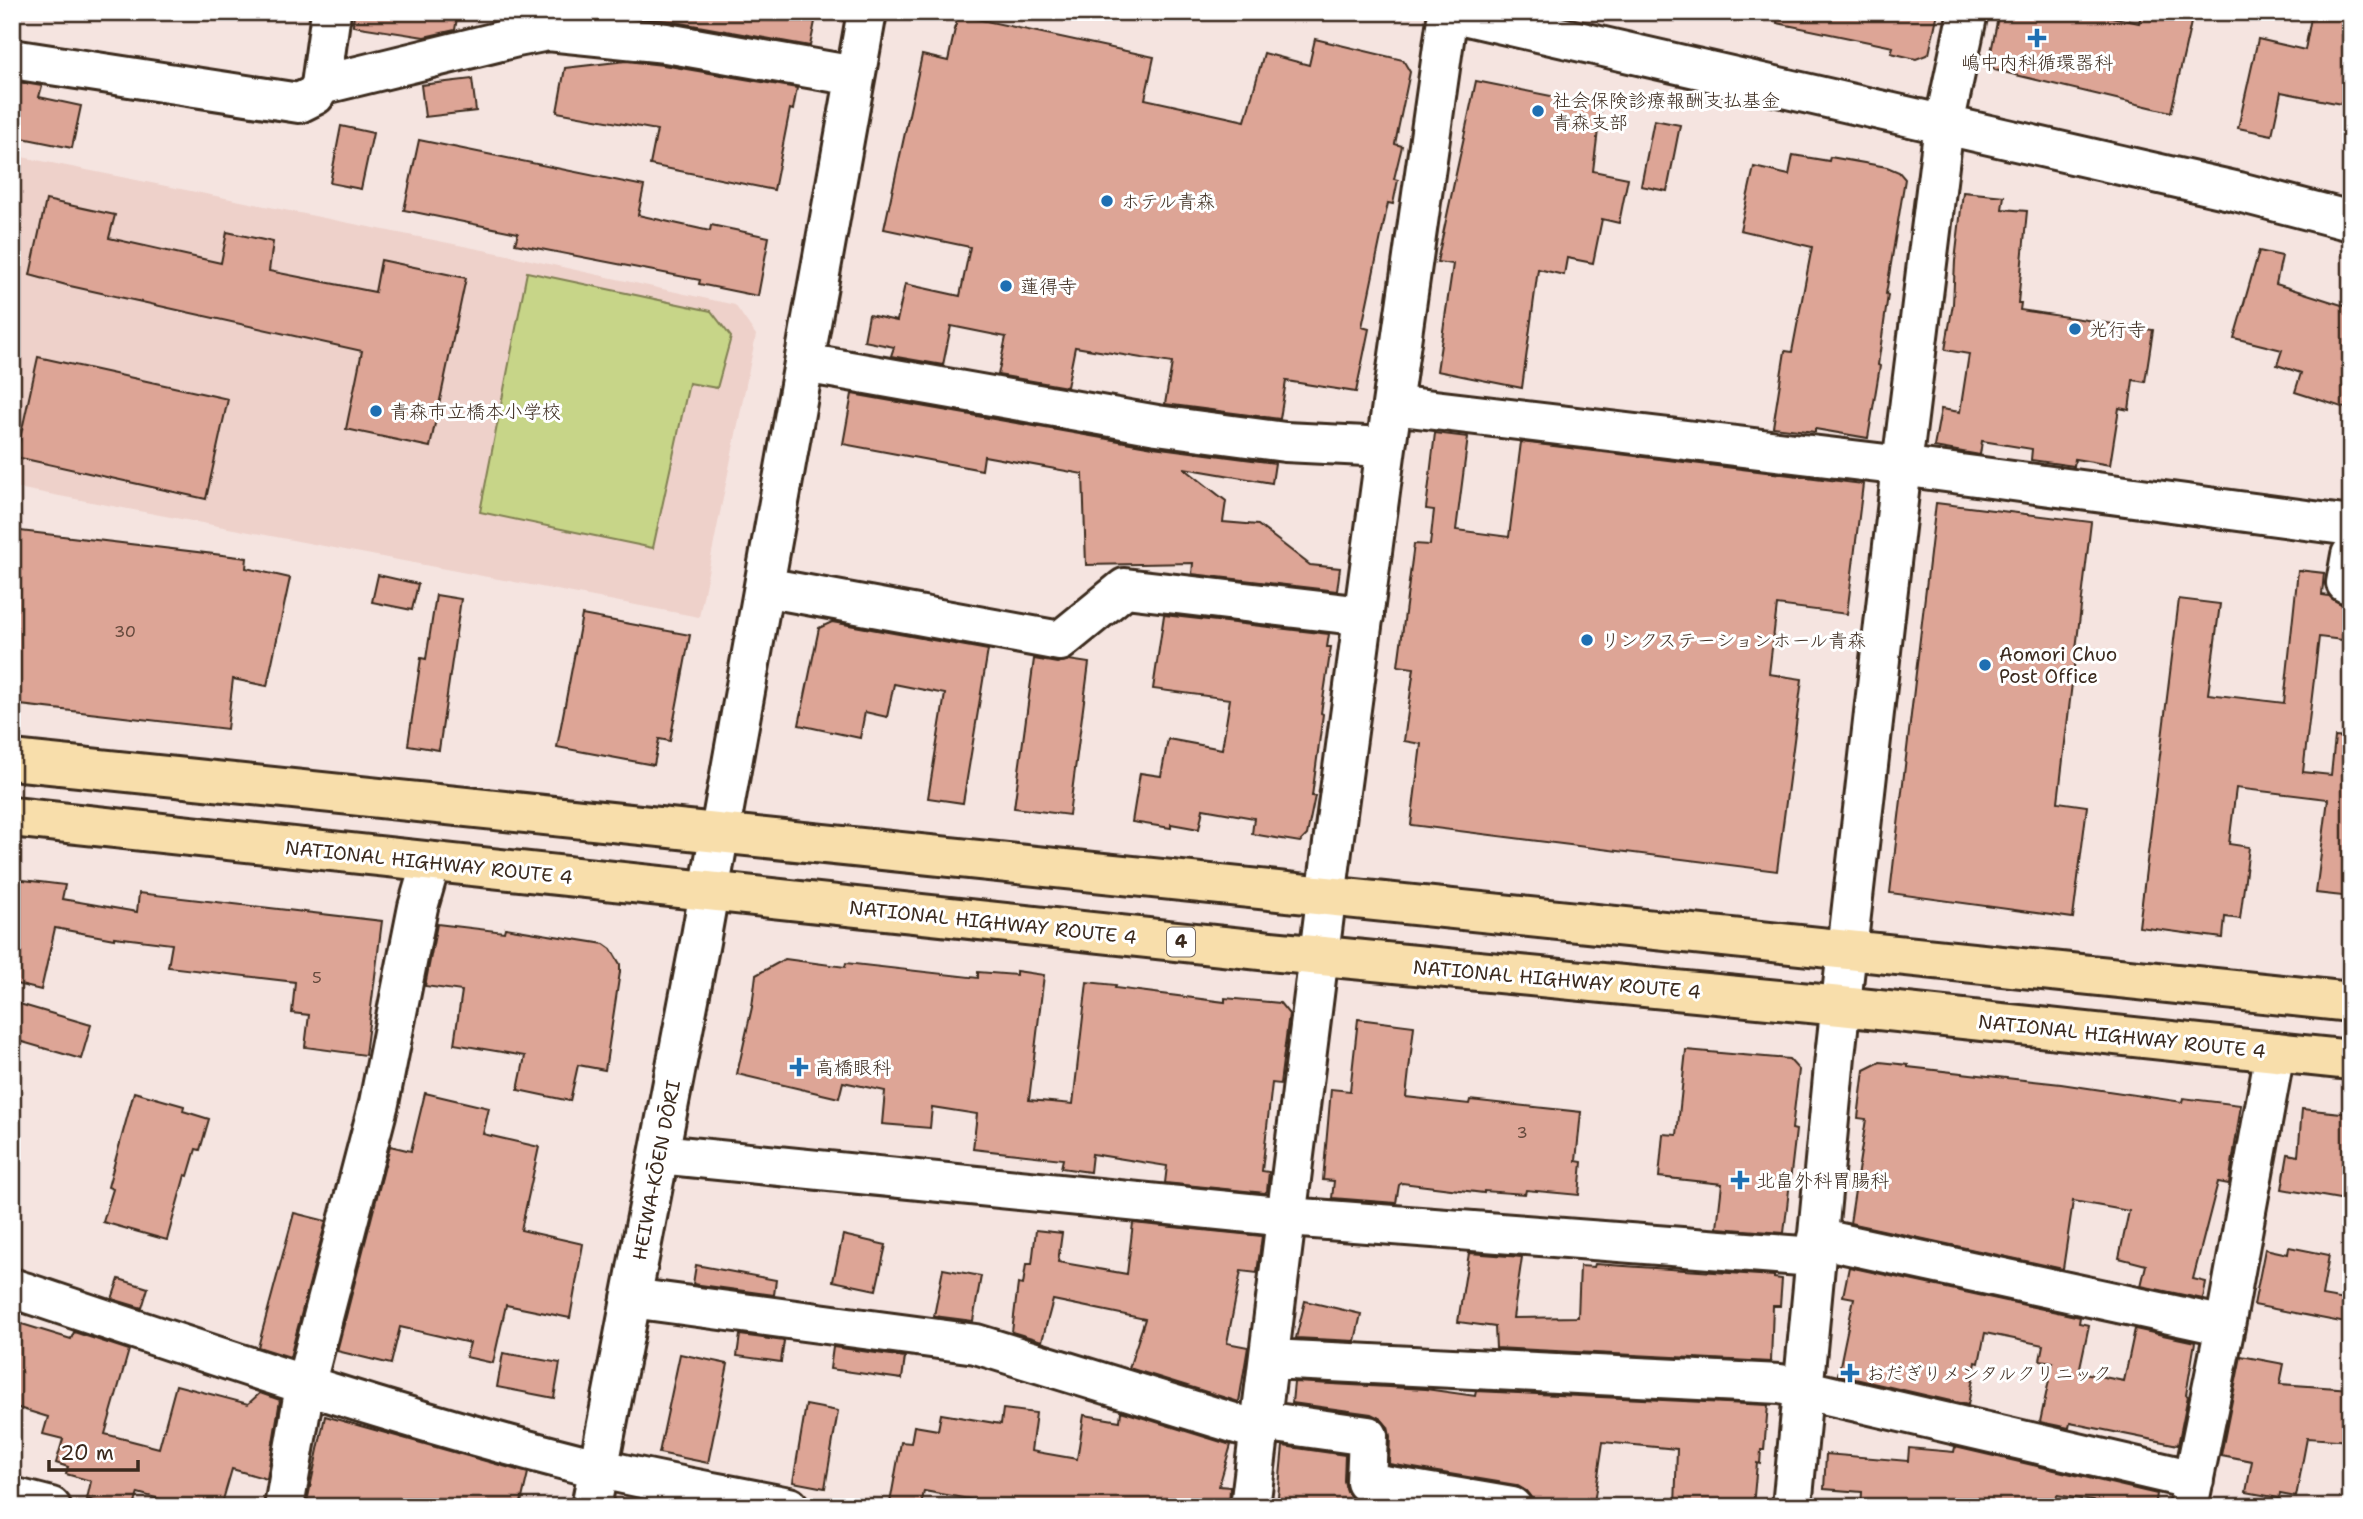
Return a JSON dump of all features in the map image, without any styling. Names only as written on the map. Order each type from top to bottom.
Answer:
[{"type":"highway","points":[[12,760],[2351,1002]]},
{"type":"highway","name":"NATIONAL HIGHWAY ROUTE 4","points":[[12,817],[1320,956],[1841,1006],[2351,1060]]},
{"type":"street","points":[[12,59],[299,103],[315,95],[321,85],[331,12]]},
{"type":"street","name":"HEIWA-KŌEN DŌRI","points":[[591,1507],[710,892],[867,12]]},
{"type":"street","points":[[1250,1507],[1386,447],[1449,12],[2239,192],[2351,220]]},
{"type":"street","points":[[1792,1507],[1841,1006],[1902,466],[1944,125],[1968,12]]},
{"type":"street","points":[[321,85],[548,31],[666,43],[855,76]]},
{"type":"street","points":[[804,363],[1157,425],[1285,442],[1386,447]]},
{"type":"street","points":[[1392,404],[1902,466],[2351,526]]},
{"type":"street","points":[[2351,555],[2347,583],[2351,584]]},
{"type":"street","points":[[764,587],[1060,640],[1125,588],[1364,617]]},
{"type":"street","points":[[284,1507],[305,1386],[379,1103],[418,907],[431,862]]},
{"type":"street","points":[[1270,1359],[1780,1384],[2191,1493],[2225,1326],[2275,1052]]},
{"type":"street","points":[[659,1154],[1288,1217],[1816,1247],[2225,1326]]},
{"type":"street","points":[[12,1288],[305,1386],[599,1468],[789,1507]]},
{"type":"street","points":[[631,1298],[976,1344],[1261,1426],[1368,1436],[1366,1482],[1512,1507]]},
{"type":"street","points":[[12,1497],[51,1507]]},
{"type":"shaded area","name":"青森市立橋本小学校","points":[[12,155],[503,254],[735,305],[756,335],[699,617],[12,487]]},
{"type":"green space","points":[[527,272],[711,311],[731,337],[717,388],[689,383],[653,548],[480,512]]},
{"type":"building","points":[[354,12],[458,12],[455,30],[424,37],[353,26]]},
{"type":"building","points":[[580,12],[817,12],[810,46],[670,21]]},
{"type":"building","points":[[1778,12],[1938,12],[1929,54],[1916,59],[1891,53],[1893,47],[1777,23]]},
{"type":"building","points":[[1999,12],[2089,12],[2139,23],[2142,12],[2166,12],[2192,18],[2171,112],[1995,70],[1989,62]]},
{"type":"building","points":[[2312,12],[2351,12],[2351,106],[2281,92],[2272,135],[2238,128],[2258,39],[2305,50]]},
{"type":"building","name":"ホテル青森","points":[[958,15],[1154,57],[1145,99],[1245,121],[1264,53],[1309,65],[1315,39],[1403,60],[1410,72],[1395,144],[1402,146],[1394,179],[1398,180],[1393,204],[1388,203],[1362,327],[1369,329],[1356,392],[1286,381],[1280,419],[1165,404],[1172,363],[1075,347],[1067,387],[998,375],[1006,337],[951,326],[943,365],[891,356],[894,347],[864,341],[869,315],[897,321],[905,284],[960,296],[970,247],[884,229],[922,55],[948,61]]},
{"type":"building","points":[[626,61],[797,88],[793,110],[790,109],[774,190],[650,165],[657,130],[557,112],[565,68]]},
{"type":"building","points":[[472,79],[476,111],[425,117],[421,85]]},
{"type":"building","points":[[12,81],[42,86],[39,97],[81,106],[72,148],[12,136]]},
{"type":"building","points":[[1476,81],[1601,106],[1593,171],[1628,178],[1619,223],[1602,219],[1593,263],[1567,258],[1564,275],[1538,269],[1522,388],[1437,371],[1453,264],[1437,262]]},
{"type":"building","points":[[1654,120],[1680,125],[1667,191],[1641,186]]},
{"type":"building","points":[[341,126],[373,133],[361,189],[330,183]]},
{"type":"building","points":[[419,140],[644,186],[638,215],[710,231],[711,225],[769,237],[758,296],[699,284],[700,280],[515,244],[518,233],[404,210]]},
{"type":"building","points":[[1793,155],[1829,161],[1830,157],[1887,167],[1899,172],[1905,179],[1886,294],[1880,366],[1868,438],[1815,429],[1815,432],[1773,427],[1785,351],[1792,352],[1812,247],[1740,230],[1754,167],[1789,175]]},
{"type":"building","points":[[1963,192],[2004,196],[2002,209],[2027,211],[2018,303],[2021,303],[2020,310],[2153,330],[2145,382],[2133,380],[2129,410],[2119,408],[2110,465],[2075,459],[2074,466],[2031,460],[2032,449],[1982,441],[1980,455],[1934,447],[1941,409],[1960,412],[1969,354],[1945,350],[1953,304]]},
{"type":"building","points":[[46,200],[115,215],[109,238],[221,263],[227,232],[273,242],[269,271],[375,292],[381,260],[466,278],[430,447],[346,429],[362,351],[30,275]]},
{"type":"building","points":[[2259,251],[2282,256],[2276,284],[2351,308],[2351,410],[2295,392],[2301,373],[2277,365],[2282,350],[2234,338]]},
{"type":"building","points":[[38,357],[228,399],[206,499],[16,457]]},
{"type":"building","points":[[852,394],[1153,447],[1275,463],[1272,483],[1184,468],[1226,501],[1223,522],[1258,525],[1310,565],[1340,568],[1337,591],[1192,574],[1193,563],[1086,565],[1083,474],[984,456],[982,470],[843,444]]},
{"type":"building","name":"リンクステーションホール青森","points":[[1435,433],[1468,437],[1456,530],[1509,537],[1521,442],[1863,484],[1847,614],[1777,605],[1769,674],[1802,679],[1777,871],[1411,825],[1421,744],[1404,741],[1414,668],[1398,666],[1414,544],[1430,545],[1434,510],[1426,509]]},
{"type":"building","points":[[1936,503],[2091,522],[2058,802],[2087,806],[2073,918],[1890,893]]},
{"type":"building","points":[[12,530],[247,558],[246,568],[290,578],[267,686],[233,679],[227,729],[12,704]]},
{"type":"building","points":[[2298,570],[2324,573],[2322,595],[2341,604],[2351,605],[2351,641],[2319,637],[2303,772],[2331,775],[2335,737],[2351,738],[2351,897],[2316,893],[2328,799],[2236,788],[2229,844],[2249,847],[2240,919],[2225,917],[2223,938],[2139,927],[2179,599],[2220,604],[2208,694],[2284,703]]},
{"type":"building","points":[[378,575],[418,584],[412,610],[372,602]]},
{"type":"building","points":[[436,595],[461,599],[439,750],[408,745],[421,658],[426,659]]},
{"type":"building","points":[[582,615],[690,635],[670,741],[659,739],[654,765],[557,747]]},
{"type":"building","points":[[1164,615],[1329,634],[1327,647],[1331,647],[1312,796],[1315,796],[1307,835],[1300,842],[1252,834],[1254,818],[1203,809],[1199,829],[1132,822],[1140,773],[1161,776],[1168,739],[1222,749],[1230,699],[1153,689]]},
{"type":"building","points":[[832,622],[988,650],[963,803],[928,798],[945,694],[894,684],[887,717],[865,712],[860,738],[799,725],[819,628]]},
{"type":"building","points":[[1034,659],[1057,663],[1069,660],[1089,663],[1069,815],[1014,808]]},
{"type":"building","points":[[15,879],[65,885],[62,899],[137,912],[139,893],[382,921],[365,1055],[305,1047],[309,1015],[292,1013],[295,982],[168,967],[172,944],[114,939],[55,928],[41,990],[12,983],[12,891]]},
{"type":"building","points":[[437,924],[504,932],[505,928],[604,944],[611,949],[620,964],[620,972],[605,1070],[578,1065],[570,1101],[518,1090],[525,1056],[454,1044],[462,991],[425,986]]},
{"type":"building","points":[[785,959],[978,978],[978,972],[1016,975],[1016,971],[1044,975],[1029,1100],[1073,1104],[1087,982],[1225,1002],[1225,998],[1280,1003],[1289,1014],[1280,1084],[1272,1083],[1262,1171],[1269,1172],[1267,1191],[1265,1193],[1165,1183],[1167,1166],[1092,1154],[1090,1172],[1061,1168],[1063,1159],[973,1149],[977,1114],[932,1107],[930,1128],[882,1124],[885,1091],[843,1082],[839,1098],[737,1074],[752,1007],[756,975]]},
{"type":"building","points":[[16,1003],[91,1025],[81,1059],[12,1039],[12,1018]]},
{"type":"building","points":[[1358,1019],[1414,1026],[1406,1097],[1469,1104],[1470,1100],[1581,1112],[1576,1161],[1582,1162],[1579,1195],[1526,1190],[1525,1194],[1484,1193],[1402,1183],[1399,1185],[1396,1203],[1332,1198],[1334,1181],[1323,1180],[1331,1089],[1350,1091]]},
{"type":"building","points":[[1686,1050],[1789,1059],[1799,1070],[1792,1129],[1796,1130],[1784,1233],[1717,1228],[1722,1184],[1659,1177],[1663,1134],[1677,1135]]},
{"type":"building","points":[[1880,1062],[2182,1102],[2183,1098],[2241,1105],[2229,1184],[2218,1182],[2193,1279],[2206,1282],[2203,1299],[2141,1286],[2146,1265],[2119,1258],[2129,1211],[2073,1201],[2063,1269],[1850,1223],[1866,1119],[1858,1118],[1864,1070]]},
{"type":"building","points":[[134,1092],[184,1106],[183,1111],[209,1119],[200,1150],[196,1149],[188,1176],[185,1175],[167,1240],[103,1222],[113,1189],[108,1187]]},
{"type":"building","points":[[425,1093],[489,1108],[483,1134],[539,1147],[521,1230],[583,1244],[570,1318],[506,1305],[493,1363],[466,1357],[470,1343],[400,1327],[391,1364],[337,1351],[390,1146],[411,1151]]},
{"type":"building","points":[[2302,1109],[2351,1114],[2351,1201],[2282,1189],[2288,1154],[2298,1156]]},
{"type":"building","points":[[294,1213],[326,1221],[290,1357],[258,1347]]},
{"type":"building","points":[[1133,1223],[1262,1236],[1257,1273],[1241,1271],[1227,1343],[1248,1347],[1239,1402],[1129,1368],[1145,1319],[1053,1300],[1042,1341],[1012,1332],[1018,1284],[1023,1285],[1026,1264],[1032,1264],[1036,1230],[1062,1233],[1058,1262],[1127,1274]]},
{"type":"building","points":[[843,1235],[886,1245],[876,1290],[833,1281]]},
{"type":"building","points":[[2289,1247],[2329,1255],[2322,1296],[2351,1301],[2351,1324],[2254,1305],[2265,1249],[2288,1254]]},
{"type":"building","points":[[1469,1253],[1522,1257],[1513,1318],[1578,1317],[1580,1266],[1594,1267],[1595,1264],[1774,1276],[1782,1279],[1780,1306],[1773,1306],[1771,1362],[1496,1348],[1495,1327],[1458,1322]]},
{"type":"building","points":[[696,1265],[776,1280],[774,1295],[693,1284]]},
{"type":"building","points":[[1849,1267],[2080,1317],[2079,1323],[2089,1325],[2079,1372],[2124,1381],[2135,1329],[2195,1342],[2178,1445],[2070,1423],[2069,1428],[2040,1422],[2053,1362],[2040,1360],[2043,1345],[1985,1333],[1968,1405],[1838,1375],[1854,1298],[1843,1296]]},
{"type":"building","points":[[943,1269],[981,1276],[973,1321],[934,1316]]},
{"type":"building","points":[[119,1279],[148,1288],[142,1308],[112,1299]]},
{"type":"building","points":[[1305,1301],[1361,1314],[1355,1341],[1296,1338]]},
{"type":"building","points":[[12,1321],[71,1339],[74,1332],[129,1350],[105,1434],[159,1448],[176,1385],[248,1404],[260,1393],[280,1400],[267,1479],[232,1469],[221,1507],[188,1507],[138,1493],[134,1507],[116,1507],[87,1499],[91,1481],[66,1474],[68,1467],[56,1463],[63,1439],[43,1434],[48,1417],[12,1406]]},
{"type":"building","points":[[740,1335],[784,1341],[781,1362],[737,1356]]},
{"type":"building","points":[[833,1347],[905,1357],[902,1379],[830,1369]]},
{"type":"building","points":[[503,1353],[560,1363],[554,1398],[497,1387]]},
{"type":"building","points":[[680,1354],[728,1364],[708,1463],[659,1453]]},
{"type":"building","points":[[2241,1356],[2284,1364],[2280,1384],[2351,1389],[2351,1441],[2307,1438],[2296,1497],[2280,1494],[2279,1498],[2246,1492],[2252,1461],[2221,1455]]},
{"type":"building","points":[[1294,1382],[1426,1389],[1475,1396],[1476,1391],[1768,1405],[1764,1450],[1761,1450],[1760,1464],[1757,1463],[1753,1507],[1675,1507],[1677,1449],[1603,1442],[1594,1503],[1564,1499],[1563,1506],[1543,1503],[1542,1507],[1533,1507],[1532,1499],[1526,1491],[1516,1485],[1389,1464],[1390,1436],[1388,1427],[1381,1419],[1371,1414],[1292,1403]]},
{"type":"building","points":[[806,1405],[838,1411],[825,1488],[793,1482]]},
{"type":"building","points":[[1003,1409],[1036,1413],[1031,1451],[1077,1459],[1084,1415],[1120,1421],[1121,1411],[1231,1445],[1219,1486],[1230,1487],[1229,1507],[985,1507],[986,1502],[924,1491],[921,1507],[890,1503],[901,1442],[911,1443],[914,1426],[938,1430],[941,1414],[1001,1424]]},
{"type":"building","points":[[325,1416],[528,1473],[520,1507],[306,1507]]},
{"type":"building","points":[[1283,1446],[1345,1455],[1344,1481],[1347,1492],[1352,1499],[1381,1507],[1277,1507]]},
{"type":"building","points":[[1955,1447],[2157,1494],[2155,1507],[2128,1507],[2057,1495],[2055,1507],[1861,1507],[1862,1492],[1824,1489],[1826,1454],[1908,1461],[1909,1448],[1954,1452]]},
{"type":"place","name":"嶋中内科循環器科","points":[[2037,38]]},
{"type":"place","name":"社会保険診療報酬支払基金 青森支部","points":[[1538,111]]},
{"type":"place","name":"ホテル青森","points":[[1107,201]]},
{"type":"place","name":"蓮得寺","points":[[1006,286]]},
{"type":"place","name":"光行寺","points":[[2075,329]]},
{"type":"place","name":"青森市立橋本小学校","points":[[376,411]]},
{"type":"place","name":"リンクステーションホール青森","points":[[1587,640]]},
{"type":"place","name":"Aomori Chuo Post Office","points":[[1985,665]]},
{"type":"place","name":"高橋眼科","points":[[799,1067]]},
{"type":"place","name":"北畠外科胃腸科","points":[[1740,1180]]},
{"type":"place","name":"おだぎりメンタルクリニック","points":[[1850,1373]]}]
